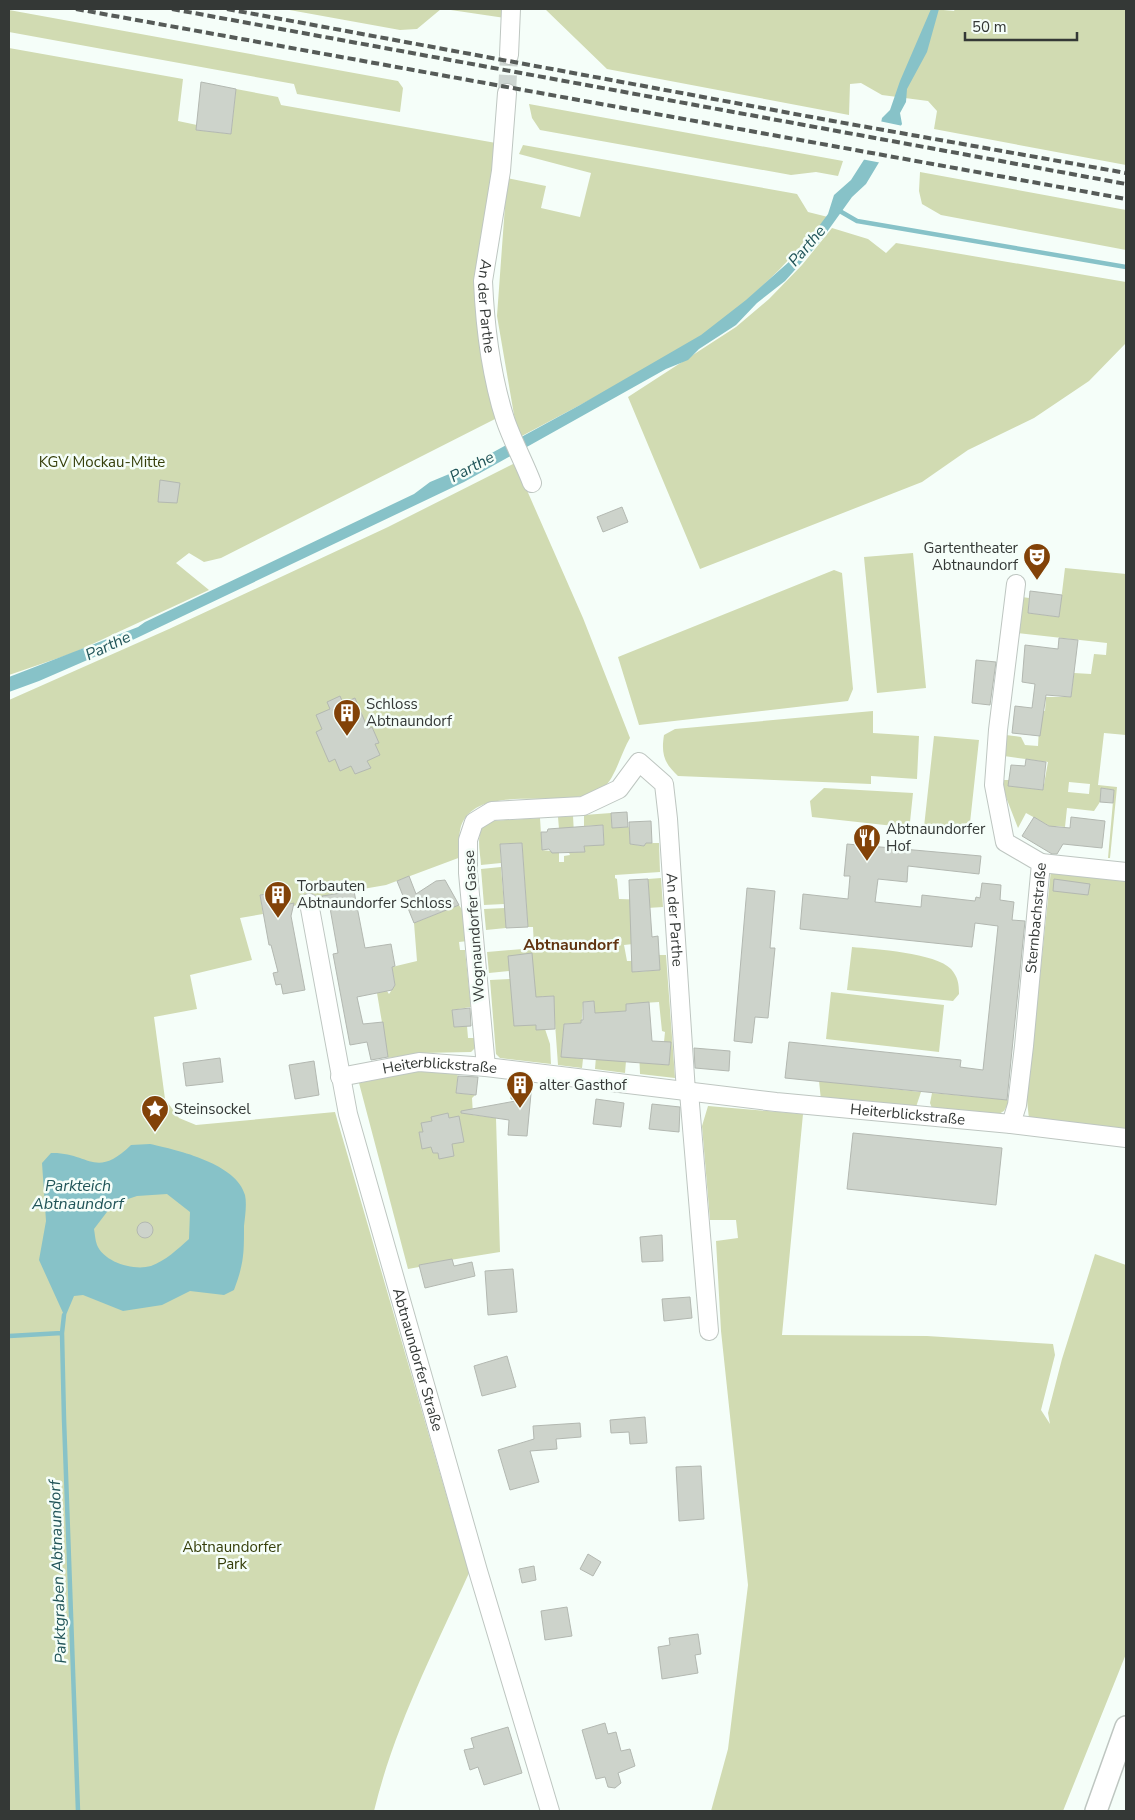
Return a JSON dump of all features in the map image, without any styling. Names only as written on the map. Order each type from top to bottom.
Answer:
[{"type":"main road","points":[[1096,1811],[1126,1727]]},
{"type":"street","points":[[508,55],[511,9]]},
{"type":"street","name":"An der Parthe","points":[[507,93],[501,170],[483,281],[492,366],[505,419],[532,483]]},
{"type":"street","name":"Sternbachstraße","points":[[1011,1124],[1017,1105],[1023,1056],[1041,863],[1005,842],[994,785],[998,730],[1016,584]]},
{"type":"street","name":"An der Parthe","points":[[639,762],[664,784],[688,1092]]},
{"type":"street","name":"Wognaundorfer Gasse","points":[[486,1067],[468,873],[468,840],[474,822],[492,810],[583,806],[619,789],[639,762]]},
{"type":"street","points":[[1041,863],[1126,872]]},
{"type":"street","name":"Abtnaundorfer Straße","points":[[309,903],[350,1124],[478,1571],[550,1811]]},
{"type":"street","name":"Heiterblickstraße","points":[[340,1076],[419,1062],[486,1067],[688,1092],[1011,1124],[1126,1138]]},
{"type":"street","points":[[688,1092],[709,1331]]},
{"type":"green space","points":[[284,9],[441,9],[417,29],[400,30]]},
{"type":"green space","points":[[444,9],[505,9],[505,18]]},
{"type":"green space","points":[[545,9],[933,9],[954,11],[955,9],[1126,9],[1126,165],[934,129],[937,111],[928,101],[882,95],[861,83],[850,84],[849,115],[607,69]]},
{"type":"green space","points":[[9,10],[398,81],[403,88],[400,112],[297,94],[294,84],[9,32]]},
{"type":"green space","name":"KGV Mockau-Mitte","points":[[9,48],[183,79],[178,121],[197,125],[196,130],[231,134],[236,89],[278,97],[281,105],[496,143],[493,183],[480,258],[497,418],[221,558],[204,562],[189,553],[176,563],[209,590],[73,653],[9,675]]},
{"type":"green space","points":[[529,104],[843,161],[838,176],[816,172],[791,175],[540,130],[532,118]]},
{"type":"green space","points":[[523,145],[797,194],[808,212],[828,217],[779,270],[728,319],[680,352],[518,438],[497,316],[507,178],[546,186],[541,208],[580,217],[591,173],[519,154]]},
{"type":"green space","points":[[920,172],[1126,210],[1126,250],[941,215],[922,204],[919,191]]},
{"type":"green space","points":[[832,228],[868,239],[886,253],[896,243],[1126,282],[1126,343],[1089,381],[1034,418],[968,450],[922,482],[700,569],[628,397],[736,327],[769,299],[802,265]]},
{"type":"green space","name":"Abtnaundorfer Park","points":[[515,463],[583,618],[630,738],[611,778],[603,788],[588,795],[569,798],[504,800],[486,804],[471,812],[461,826],[459,838],[461,857],[386,885],[328,895],[325,900],[293,906],[288,903],[286,891],[260,895],[263,914],[240,918],[252,960],[190,975],[197,1009],[154,1017],[165,1099],[179,1118],[196,1125],[335,1112],[469,1573],[429,1661],[392,1750],[374,1811],[9,1811],[9,700],[169,629],[388,527]]},
{"type":"green space","points":[[913,553],[926,688],[877,693],[864,557]]},
{"type":"green space","points":[[1065,568],[1126,574],[1126,735],[1104,733],[1098,785],[1117,787],[1110,858],[1108,858],[1114,790],[1101,788],[1100,802],[1094,811],[1067,808],[1065,827],[1056,826],[1055,829],[1026,813],[1018,828],[1004,792],[1003,780],[1009,780],[1009,786],[1043,790],[1048,762],[1004,756],[1006,735],[1021,737],[1025,745],[1038,746],[1040,710],[1045,711],[1046,697],[1071,697],[1074,673],[1091,674],[1094,654],[1106,655],[1107,643],[1017,633],[1022,597],[1029,598],[1028,613],[1059,617]],"holes":[[[1069,782],[1090,784],[1089,794],[1068,792]]]},
{"type":"green space","points":[[834,570],[842,573],[853,689],[848,701],[639,725],[618,657]]},
{"type":"green space","points":[[873,711],[873,733],[919,736],[917,779],[871,776],[871,784],[678,776],[669,767],[663,753],[664,735],[675,729]]},
{"type":"green space","points":[[934,736],[979,740],[969,832],[924,827]]},
{"type":"green space","points":[[824,788],[913,793],[910,822],[903,827],[812,817],[810,801]]},
{"type":"green space","points":[[611,813],[612,828],[629,827],[630,844],[643,846],[646,843],[659,843],[660,872],[615,875],[615,878],[617,879],[619,899],[649,900],[648,879],[661,878],[663,907],[632,909],[633,944],[624,945],[627,961],[633,961],[632,968],[636,972],[660,970],[659,955],[666,955],[675,1078],[640,1074],[638,1025],[648,1063],[669,1065],[671,1043],[664,1042],[665,1032],[662,1031],[659,1002],[626,1004],[626,1011],[616,1012],[626,1061],[625,1073],[595,1069],[597,1044],[594,1001],[583,1002],[581,1031],[574,1023],[564,1024],[561,1056],[583,1059],[582,1068],[558,1065],[553,996],[542,996],[542,1006],[536,1025],[545,1029],[550,1044],[551,1064],[500,1058],[496,1054],[490,980],[510,979],[509,971],[489,973],[487,952],[534,948],[533,927],[528,927],[522,843],[500,844],[501,863],[481,865],[479,840],[482,829],[490,821],[540,818],[542,850],[559,852],[559,862],[564,862],[564,856],[570,855],[559,829],[558,817],[573,816],[575,852],[584,852],[584,846],[604,844],[603,825],[584,826],[584,815]]},
{"type":"green space","points":[[501,867],[504,904],[484,905],[481,869]]},
{"type":"green space","points":[[1051,870],[1126,879],[1126,1129],[1029,1119],[1027,1100]]},
{"type":"green space","points":[[459,905],[464,913],[468,941],[459,942],[460,950],[465,950],[471,1007],[452,1010],[455,1027],[467,1026],[468,1038],[475,1038],[476,1047],[471,1052],[422,1053],[388,1058],[377,993],[387,991],[389,994],[395,985],[392,967],[417,961],[414,923]]},
{"type":"green space","points":[[505,908],[506,928],[486,930],[484,909]]},
{"type":"green space","points":[[852,947],[904,953],[932,959],[951,969],[958,984],[959,994],[953,1001],[847,990]]},
{"type":"green space","points":[[831,992],[944,1005],[939,1052],[826,1039]]},
{"type":"green space","points":[[418,1071],[458,1073],[456,1093],[475,1095],[472,1098],[473,1115],[496,1118],[500,1252],[419,1265],[419,1267],[408,1269],[359,1083]]},
{"type":"green space","points":[[819,1081],[921,1092],[915,1110],[821,1100]]},
{"type":"green space","points":[[932,1093],[1010,1100],[1004,1111],[992,1118],[933,1111],[930,1103]]},
{"type":"green space","points":[[708,1106],[803,1114],[782,1335],[927,1336],[1053,1344],[1055,1355],[1041,1410],[1050,1424],[1048,1413],[1062,1359],[1095,1254],[1126,1265],[1126,1654],[1063,1811],[711,1811],[728,1749],[748,1585],[721,1331],[716,1241],[738,1238],[736,1220],[710,1220],[702,1126]]},
{"type":"water","name":"Parthe","points":[[931,9],[939,9],[927,52],[907,89],[906,102],[900,113],[902,124],[866,184],[852,197],[819,243],[785,281],[757,303],[736,325],[699,349],[688,360],[666,369],[464,482],[122,645],[9,692],[9,677],[138,627],[414,494],[430,482],[466,467],[580,405],[701,335],[746,300],[799,253],[828,214],[834,195],[851,180],[867,155],[880,128],[882,118],[890,110],[900,81]]},
{"type":"water","name":"Parkteich Abtnaundorf","points":[[150,1144],[176,1150],[205,1160],[231,1175],[240,1184],[245,1195],[246,1210],[242,1265],[234,1290],[224,1295],[190,1291],[162,1305],[123,1311],[83,1295],[74,1296],[66,1315],[64,1315],[39,1260],[46,1221],[42,1163],[51,1153],[74,1156],[100,1163],[109,1161],[131,1145]],"holes":[[[167,1194],[190,1212],[189,1239],[176,1251],[151,1266],[136,1267],[120,1264],[106,1256],[96,1243],[94,1229],[113,1204],[137,1196]]]},
{"type":"pier","points":[[879,121],[903,126],[882,163],[861,159]]},
{"type":"building","points":[[201,82],[236,89],[231,134],[196,130]]},
{"type":"building","points":[[160,480],[180,483],[177,503],[158,502]]},
{"type":"building","points":[[622,507],[628,522],[603,532],[597,517]]},
{"type":"building","points":[[1030,591],[1062,595],[1059,617],[1028,613]]},
{"type":"building","points":[[1059,638],[1078,640],[1071,697],[1046,695],[1040,736],[1012,733],[1015,706],[1032,708],[1035,684],[1022,682],[1025,645],[1058,649]]},
{"type":"building","points":[[976,660],[996,662],[990,705],[972,703]]},
{"type":"building","name":"Schloss Abtnaundorf","points":[[340,696],[343,703],[355,698],[368,729],[372,727],[379,743],[375,744],[380,755],[367,761],[371,768],[355,774],[351,766],[340,771],[335,759],[329,762],[316,732],[322,729],[316,715],[330,709],[327,702]]},
{"type":"building","points":[[1026,759],[1046,762],[1043,790],[1008,786],[1011,765],[1025,766]]},
{"type":"building","points":[[1101,788],[1114,790],[1113,803],[1100,802]]},
{"type":"building","points":[[627,812],[628,827],[612,828],[611,813]]},
{"type":"building","points":[[1034,817],[1049,826],[1070,828],[1071,817],[1105,821],[1102,848],[1063,844],[1057,854],[1052,854],[1022,836]]},
{"type":"building","points":[[651,821],[652,843],[646,843],[644,846],[630,844],[629,822]]},
{"type":"building","points":[[603,825],[604,845],[584,846],[585,852],[552,853],[549,849],[542,850],[541,832],[547,832],[548,829]]},
{"type":"building","points":[[522,843],[528,927],[506,928],[500,844]]},
{"type":"building","points":[[847,844],[981,856],[979,874],[908,866],[907,882],[878,879],[875,902],[921,907],[922,895],[975,901],[976,897],[980,898],[982,883],[1001,885],[1000,900],[1014,902],[1012,920],[1025,921],[1007,1100],[785,1078],[789,1042],[961,1060],[960,1067],[983,1070],[998,926],[975,923],[972,947],[800,929],[803,894],[848,899],[850,876],[844,876]]},
{"type":"building","points":[[409,876],[416,894],[436,881],[445,880],[459,905],[414,923],[397,881]]},
{"type":"building","points":[[648,879],[652,937],[658,936],[660,970],[632,972],[629,880]]},
{"type":"building","points":[[1054,879],[1090,884],[1088,895],[1053,891]]},
{"type":"building","points":[[747,888],[775,891],[770,948],[775,948],[768,1018],[755,1017],[752,1043],[734,1041]]},
{"type":"building","points":[[286,891],[289,904],[294,903],[291,916],[305,990],[283,994],[281,984],[276,985],[273,973],[278,972],[271,945],[269,945],[260,895]]},
{"type":"building","points":[[354,891],[365,948],[391,944],[395,966],[392,967],[395,985],[392,990],[357,997],[363,1024],[383,1022],[388,1057],[371,1060],[367,1042],[350,1045],[333,954],[338,953],[330,908],[322,896]]},
{"type":"building","points":[[532,953],[536,997],[554,996],[555,1029],[536,1030],[536,1025],[514,1026],[508,956]]},
{"type":"building","points":[[594,1001],[595,1013],[626,1011],[626,1004],[649,1002],[652,1041],[671,1042],[669,1065],[561,1057],[564,1024],[581,1023],[581,1020],[583,1020],[583,1002]]},
{"type":"building","points":[[470,1008],[471,1026],[454,1027],[452,1010]]},
{"type":"building","points":[[694,1048],[730,1051],[729,1071],[695,1068]]},
{"type":"building","points":[[220,1058],[223,1082],[186,1086],[183,1063]]},
{"type":"building","points":[[314,1061],[319,1095],[295,1099],[289,1065]]},
{"type":"building","points":[[458,1076],[478,1077],[476,1095],[456,1093]]},
{"type":"building","name":"alter Gasthof","points":[[512,1081],[532,1083],[527,1136],[508,1135],[509,1120],[461,1113],[461,1111],[521,1100],[511,1099]]},
{"type":"building","points":[[596,1099],[624,1103],[621,1127],[593,1124]]},
{"type":"building","points":[[652,1104],[680,1107],[679,1132],[649,1129]]},
{"type":"building","points":[[448,1113],[449,1118],[459,1116],[464,1142],[452,1144],[454,1156],[439,1159],[438,1153],[433,1153],[431,1147],[422,1149],[419,1132],[423,1132],[421,1123],[432,1121],[431,1117]]},
{"type":"building","points":[[853,1133],[1002,1148],[996,1205],[847,1189]]},
{"type":"building","points":[[145,1222],[153,1230],[145,1238],[137,1230]]},
{"type":"building","points":[[662,1235],[663,1261],[642,1262],[640,1237]]},
{"type":"building","points":[[452,1259],[454,1266],[472,1262],[475,1276],[425,1288],[419,1265]]},
{"type":"building","points":[[513,1269],[517,1312],[488,1315],[485,1271]]},
{"type":"building","points":[[690,1297],[692,1318],[664,1321],[662,1299]]},
{"type":"building","points":[[507,1356],[516,1387],[482,1396],[474,1366]]},
{"type":"building","points":[[645,1417],[647,1443],[630,1444],[629,1432],[611,1433],[610,1420]]},
{"type":"building","points":[[580,1423],[581,1437],[556,1439],[557,1449],[530,1451],[539,1482],[510,1490],[498,1450],[534,1439],[533,1426]]},
{"type":"building","points":[[701,1466],[704,1519],[679,1521],[676,1467]]},
{"type":"building","points":[[588,1554],[601,1562],[593,1576],[580,1569]]},
{"type":"building","points":[[534,1566],[536,1580],[522,1583],[519,1569]]},
{"type":"building","points":[[567,1607],[572,1636],[545,1640],[541,1611]]},
{"type":"building","points":[[698,1634],[701,1654],[695,1655],[698,1673],[662,1679],[658,1647],[670,1645],[669,1638]]},
{"type":"building","points":[[605,1723],[608,1734],[616,1732],[621,1751],[630,1749],[635,1766],[618,1773],[621,1783],[615,1788],[608,1787],[605,1777],[596,1779],[582,1730]]},
{"type":"building","points":[[508,1727],[522,1773],[484,1785],[478,1767],[470,1770],[464,1750],[474,1748],[471,1738]]},
{"type":"waterway","points":[[838,210],[857,221],[1126,267]]},
{"type":"waterway","name":"Parktgraben Abtnaundorf","points":[[64,1315],[62,1333],[64,1419],[78,1811]]},
{"type":"waterway","points":[[9,1336],[62,1333]]},
{"type":"tunnel","points":[[507,93],[509,55]]},
{"type":"railway","points":[[76,9],[1126,199]]},
{"type":"railway","points":[[172,9],[1126,184]]},
{"type":"railway","points":[[227,9],[1126,173]]},
{"type":"place","name":"Gartentheater Abtnaundorf","points":[[1037,581]]},
{"type":"place","name":"Schloss Abtnaundorf","points":[[347,737]]},
{"type":"place","name":"Abtnaundorfer Hof","points":[[867,862]]},
{"type":"place","name":"Torbauten Abtnaundorfer Schloss","points":[[278,919]]},
{"type":"place","name":"alter Gasthof","points":[[520,1109]]},
{"type":"place","name":"Steinsockel","points":[[155,1133]]},
{"type":"district","name":"Abtnaundorf","points":[[571,945]]}]
